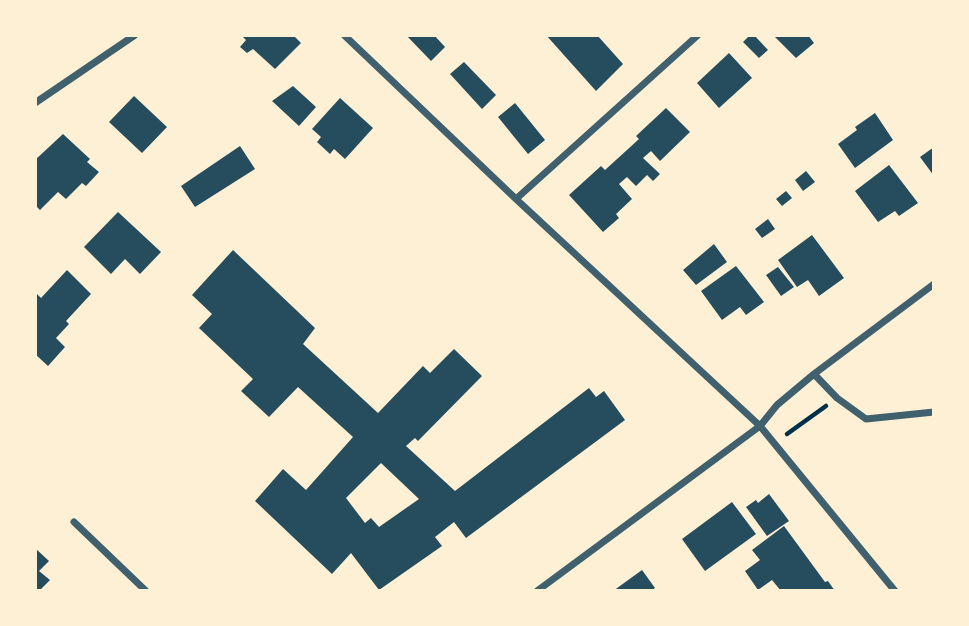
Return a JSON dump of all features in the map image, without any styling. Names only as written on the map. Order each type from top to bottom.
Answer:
[{"type":"street","points":[[35,103],[135,35]]},
{"type":"street","points":[[344,35],[760,426],[895,591]]},
{"type":"street","points":[[516,199],[698,35]]},
{"type":"street","points":[[537,591],[760,426],[777,405],[814,374],[934,284]]},
{"type":"street","points":[[814,374],[837,398],[866,419],[934,412]]},
{"type":"street","points":[[74,522],[146,591]]},
{"type":"path","points":[[775,443],[837,398]]},
{"type":"building","points":[[241,35],[293,35],[301,43],[275,69],[253,49],[247,53],[240,47],[246,40]]},
{"type":"building","points":[[406,35],[434,35],[445,47],[431,61]]},
{"type":"building","points":[[546,35],[597,35],[623,64],[596,91]]},
{"type":"building","points":[[750,35],[754,35],[768,50],[759,58],[743,42]]},
{"type":"building","points":[[773,35],[808,35],[814,43],[796,58]]},
{"type":"building","points":[[729,53],[752,78],[719,108],[697,83]]},
{"type":"building","points":[[464,62],[496,95],[482,109],[450,74]]},
{"type":"building","points":[[293,86],[316,107],[299,126],[272,101]]},
{"type":"building","points":[[134,96],[167,127],[142,153],[109,122]]},
{"type":"building","points":[[340,98],[373,128],[345,159],[334,149],[330,154],[317,142],[321,137],[312,129]]},
{"type":"building","points":[[515,103],[545,140],[528,154],[498,117]]},
{"type":"building","points":[[666,108],[690,132],[660,161],[651,151],[643,158],[660,174],[653,181],[647,175],[636,186],[627,177],[619,184],[632,199],[616,214],[619,218],[603,232],[569,195],[601,166],[605,170],[639,139],[636,136]]},
{"type":"building","points":[[875,113],[893,140],[855,168],[838,144],[857,130],[855,127]]},
{"type":"building","points":[[63,134],[90,159],[87,162],[99,172],[86,186],[82,183],[66,199],[58,192],[40,210],[35,205],[35,160]]},
{"type":"building","points":[[240,146],[255,169],[195,207],[181,186]]},
{"type":"building","points":[[934,147],[934,176],[920,157]]},
{"type":"building","points":[[889,165],[918,203],[899,216],[895,211],[878,222],[855,191]]},
{"type":"building","points":[[806,171],[815,182],[803,191],[795,180]]},
{"type":"building","points":[[786,191],[792,198],[782,206],[776,199]]},
{"type":"building","points":[[118,212],[161,252],[140,274],[125,259],[111,274],[84,247]]},
{"type":"building","points":[[768,219],[775,229],[762,238],[755,229]]},
{"type":"building","points":[[812,235],[844,278],[819,296],[808,280],[797,287],[778,260]]},
{"type":"building","points":[[714,244],[727,262],[696,285],[683,270]]},
{"type":"building","points":[[233,250],[315,328],[303,344],[378,413],[423,366],[430,373],[454,349],[482,376],[418,441],[415,438],[406,446],[455,491],[589,388],[596,397],[604,391],[625,420],[466,538],[454,522],[435,537],[442,546],[379,590],[351,553],[332,574],[255,501],[283,469],[306,490],[353,437],[298,387],[269,417],[241,391],[253,379],[199,328],[212,314],[192,295]],"holes":[[[381,463],[419,499],[379,527],[371,518],[365,523],[346,498]]]},
{"type":"building","points":[[736,266],[764,302],[746,315],[740,307],[722,320],[701,291]]},
{"type":"building","points":[[778,267],[794,287],[781,296],[766,275]]},
{"type":"building","points":[[67,270],[91,294],[66,321],[69,324],[56,338],[65,347],[48,366],[35,354],[35,297],[37,294],[41,298]]},
{"type":"building","points":[[769,494],[789,521],[767,536],[746,507],[756,500],[758,503]]},
{"type":"building","points":[[732,502],[756,534],[705,571],[682,539]]},
{"type":"building","points":[[784,526],[825,582],[828,581],[835,591],[781,591],[772,580],[758,590],[745,571],[760,560],[752,550]]},
{"type":"building","points":[[35,548],[49,561],[39,571],[50,580],[39,591],[35,591]]},
{"type":"building","points":[[642,570],[655,588],[651,591],[613,591]]}]
